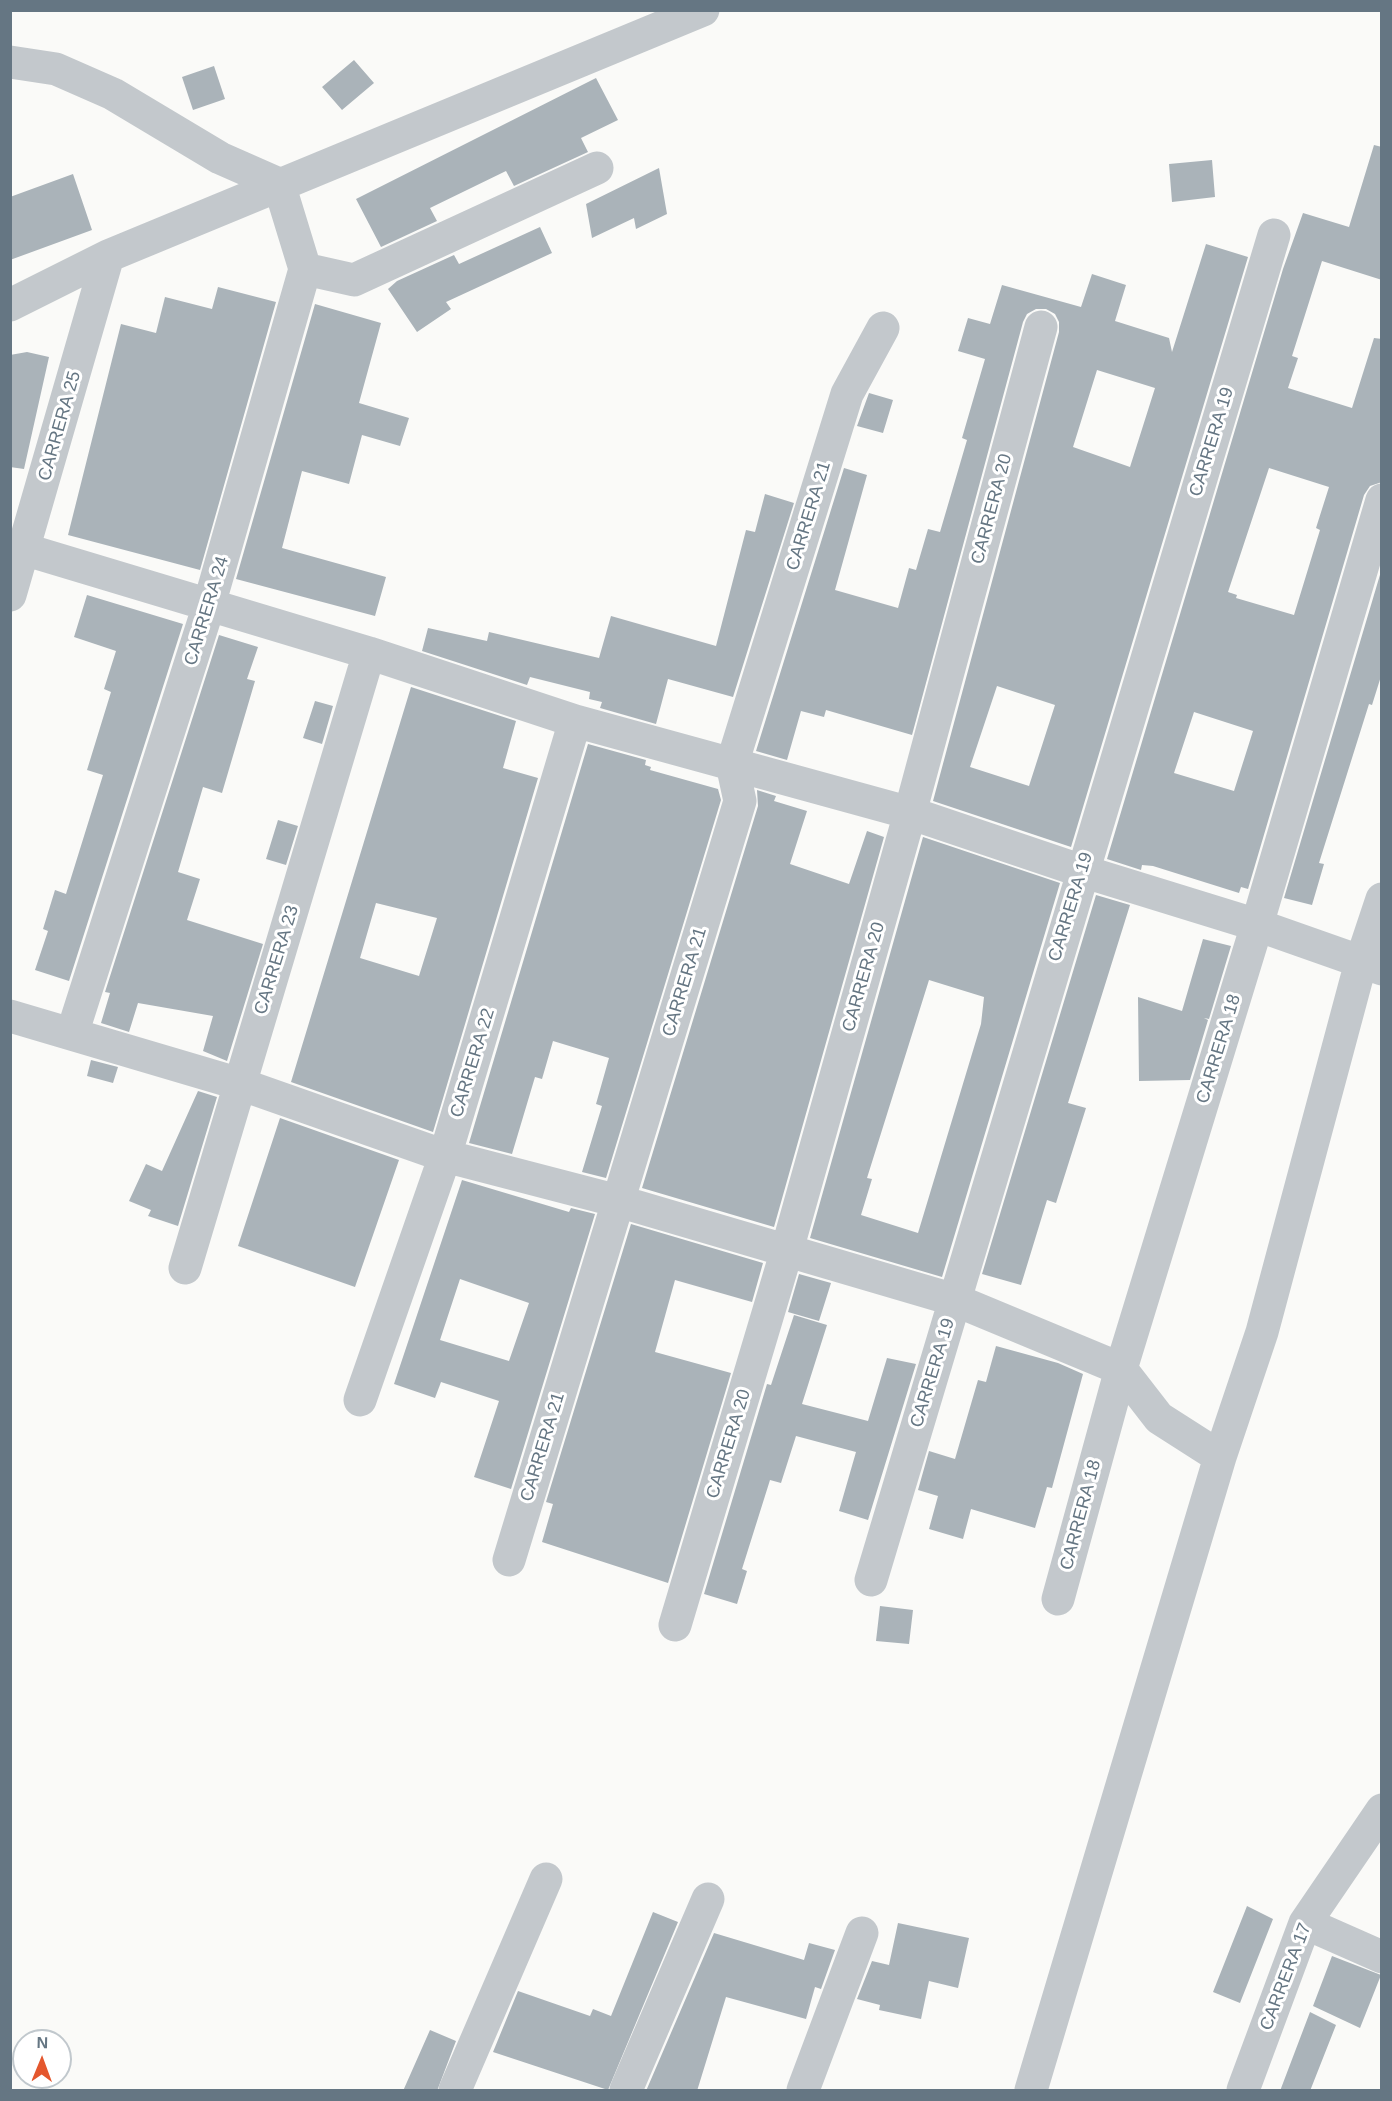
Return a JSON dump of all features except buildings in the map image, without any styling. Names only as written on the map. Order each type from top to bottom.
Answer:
[{"type":"street","points":[[10,305],[108,256],[702,10]]},
{"type":"street","points":[[10,62],[56,69],[113,94],[220,158],[279,184],[305,269],[354,280],[597,168]]},
{"type":"street","name":"CARRERA 19","points":[[871,1580],[1274,235]]},
{"type":"street","name":"CARRERA 25","points":[[10,595],[18,547],[108,256]]},
{"type":"street","name":"CARRERA 24","points":[[72,1034],[209,605],[305,269]]},
{"type":"street","name":"CARRERA 20","points":[[675,1625],[787,1250],[910,813],[1041,327]]},
{"type":"street","name":"CARRERA 21","points":[[509,1560],[740,801],[732,764],[844,403],[883,328]]},
{"type":"street","name":"CARRERA 18","points":[[1058,1599],[1121,1368],[1257,925],[1382,501]]},
{"type":"street","points":[[18,547],[369,653],[575,721],[910,813],[1082,871],[1257,925],[1371,965]]},
{"type":"street","name":"CARRERA 23","points":[[185,1268],[369,653]]},
{"type":"street","name":"CARRERA 22","points":[[360,1400],[445,1156],[575,721]]},
{"type":"street","points":[[1031,2091],[1220,1457],[1262,1332],[1371,965],[1382,899]]},
{"type":"street","points":[[10,1016],[240,1084],[445,1156],[618,1201],[955,1300],[1121,1368],[1159,1418],[1220,1457]]},
{"type":"street","name":"CARRERA 17","points":[[1243,2091],[1305,1923],[1382,1809]]},
{"type":"street","points":[[455,2091],[546,1879]]},
{"type":"street","points":[[626,2091],[708,1899]]},
{"type":"street","points":[[1305,1923],[1382,1957]]},
{"type":"street","points":[[803,2091],[862,1933]]}]
